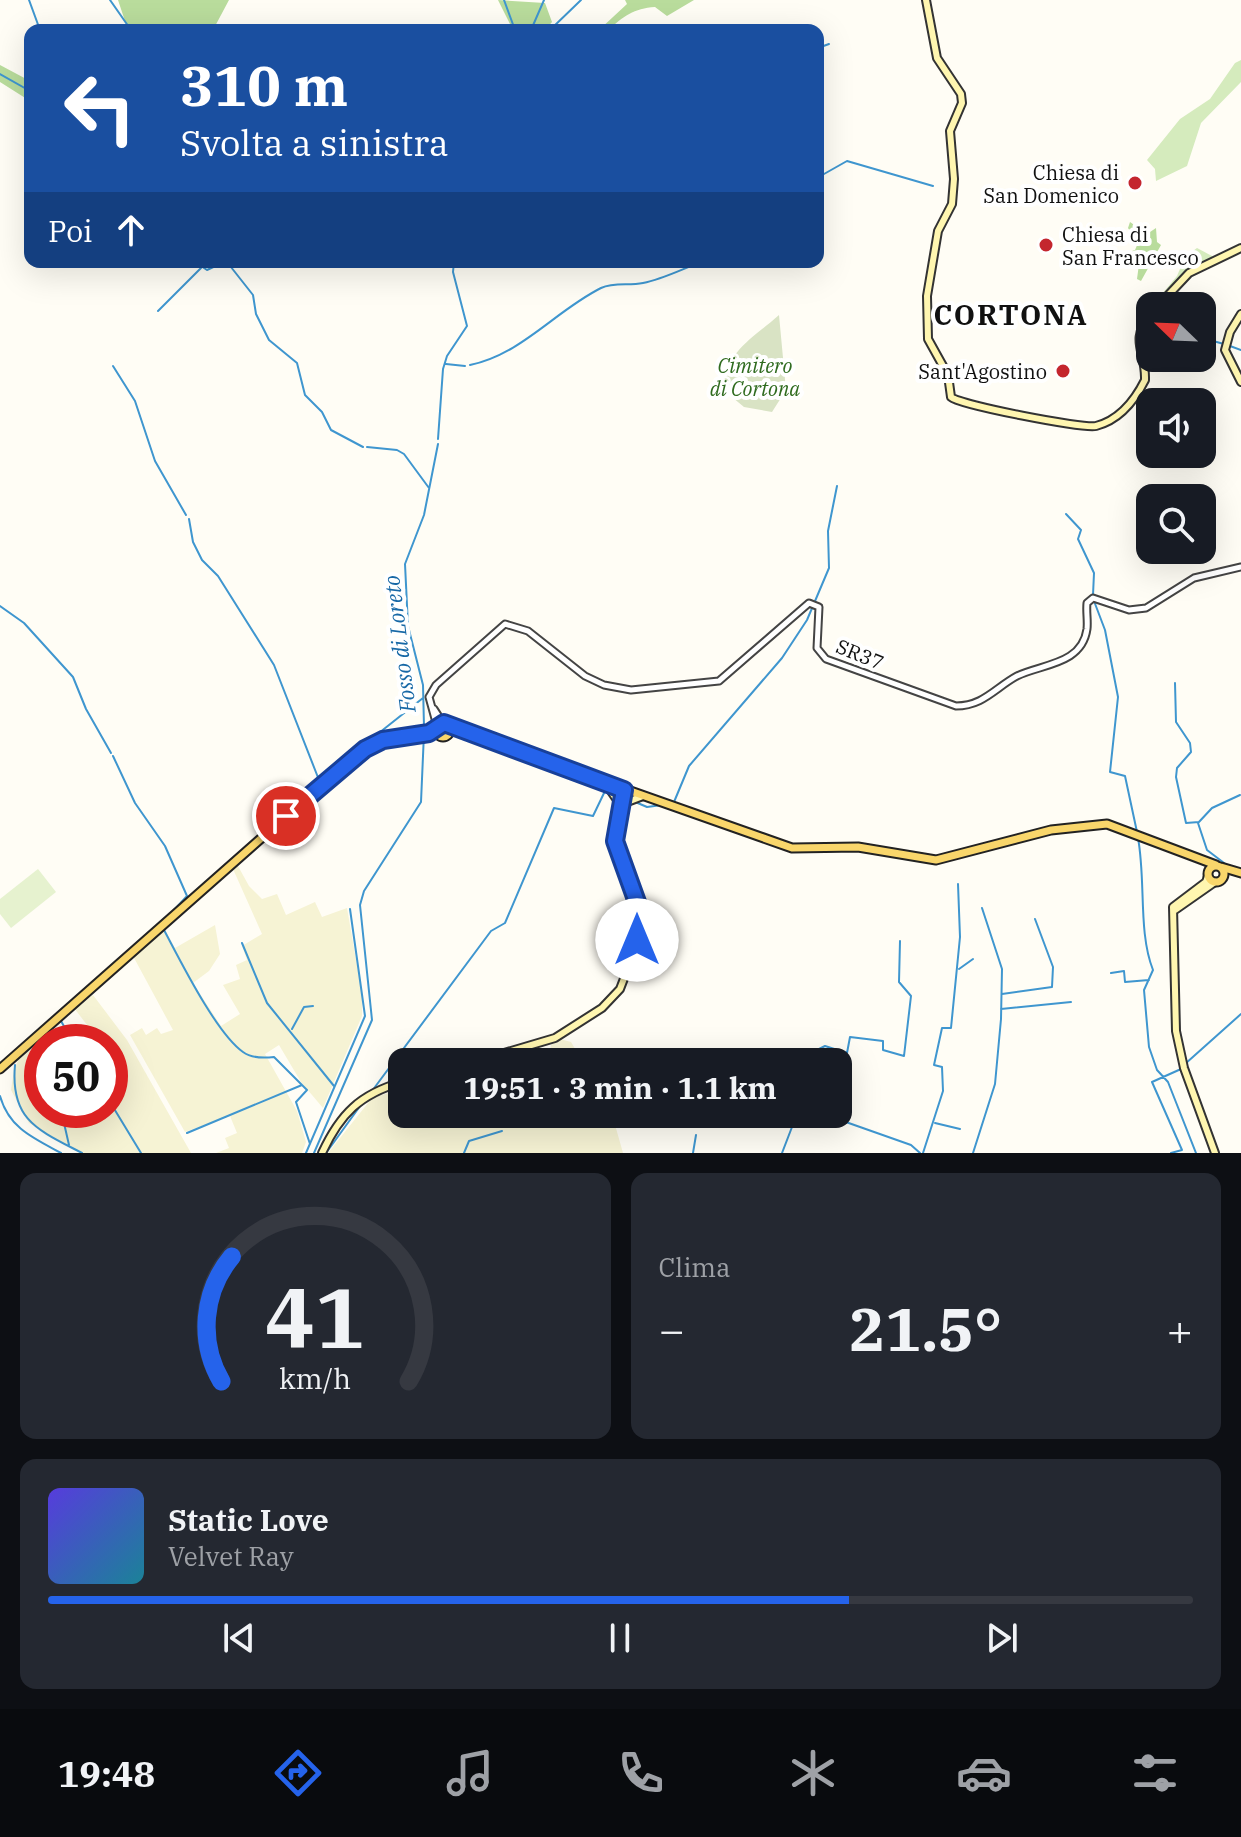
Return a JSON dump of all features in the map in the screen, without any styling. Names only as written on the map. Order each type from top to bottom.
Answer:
[{"type":"main road","points":[[926,0],[937,58],[961,94],[962,103],[950,131],[952,204],[938,231],[927,296],[928,339],[948,375],[949,393],[955,401],[1091,427],[1123,411],[1145,380],[1144,372]]},
{"type":"main road","points":[[1171,292],[1189,273],[1241,248]]},
{"type":"main road","points":[[1241,314],[1230,332],[1225,350],[1241,382]]},
{"type":"main road","points":[[0,1069],[351,759],[375,743],[436,731],[459,731],[792,848],[858,847],[936,860],[1051,830],[1107,824],[1240,873]]},
{"type":"main road","points":[[606,784],[619,804]]},
{"type":"main road","points":[[521,1048],[555,1038],[602,1008],[620,989],[633,955],[640,919],[632,887],[616,849],[619,804],[624,790]]},
{"type":"main road","points":[[619,804],[643,796]]},
{"type":"main road","points":[[1202,860],[1215,882]]},
{"type":"main road","points":[[1215,1153],[1184,1068],[1176,1031],[1171,917],[1173,907],[1206,882],[1208,873],[1219,866]]},
{"type":"main road","points":[[1219,866],[1224,877]]},
{"type":"main road","points":[[1171,917],[1177,908],[1215,882],[1240,873]]},
{"type":"main road","points":[[322,1153],[336,1125],[358,1101],[388,1088]]},
{"type":"street","name":"SR37","points":[[436,731],[429,697],[436,685],[505,624],[528,631],[585,676],[604,685],[631,690],[719,681],[809,603],[819,607],[817,648],[826,659],[956,706],[964,706],[988,698],[1016,677],[1054,665],[1069,656],[1086,633],[1086,608],[1092,598],[1129,610],[1146,608],[1194,578],[1241,567]]},
{"type":"shaded area","points":[[238,866],[249,886],[262,899],[277,894],[286,915],[315,902],[322,917],[347,908],[362,994],[362,1016],[323,1108],[301,1082],[279,1045],[265,1054],[297,1111],[306,1142],[302,1153],[216,1153],[229,1148],[225,1138],[237,1133],[230,1116],[185,1132],[130,1035],[142,1028],[146,1035],[157,1028],[161,1034],[173,1030],[133,956],[165,930],[175,948],[215,925],[220,954],[209,971],[193,983],[221,1026],[240,1014],[223,985],[240,979],[236,965],[247,960],[242,946],[262,934],[233,869]]},
{"type":"shaded area","points":[[93,995],[115,1024],[86,1024],[74,1008]]},
{"type":"shaded area","points":[[560,1039],[571,1042],[575,1048],[550,1048]]},
{"type":"shaded area","points":[[128,1042],[191,1153],[80,1153],[38,1128],[128,1128]]},
{"type":"shaded area","points":[[24,1055],[24,1114],[11,1090],[19,1058]]},
{"type":"shaded area","points":[[388,1093],[388,1128],[616,1128],[623,1153],[328,1153],[372,1098]]},
{"type":"green space","points":[[118,0],[229,0],[216,24],[126,24]]},
{"type":"green space","points":[[498,0],[545,3],[552,22],[550,24],[510,24]]},
{"type":"green space","points":[[625,0],[694,0],[667,16],[655,7],[635,11],[615,24],[605,24],[627,4]]},
{"type":"green space","points":[[1241,60],[1241,82],[1201,123],[1187,166],[1156,181],[1155,169],[1147,160],[1180,119],[1210,99],[1235,63]]},
{"type":"green space","points":[[0,65],[24,78],[24,97],[0,82]]},
{"type":"green space","points":[[1130,222],[1147,234],[1156,228],[1157,242],[1161,245],[1141,281],[1137,279],[1139,264],[1133,258],[1127,259],[1126,253],[1135,250],[1138,243],[1128,228]]},
{"type":"green space","points":[[1197,248],[1212,256],[1212,259],[1193,267],[1164,292],[1177,276],[1185,257]]},
{"type":"green space","name":"Cimitero di Cortona","points":[[779,315],[786,390],[772,412],[744,407],[721,388],[724,375],[742,346]]},
{"type":"green space","points":[[38,869],[56,892],[11,928],[0,914],[0,899]]},
{"type":"waterway","points":[[29,0],[38,24]]},
{"type":"waterway","points":[[110,0],[127,24]]},
{"type":"waterway","points":[[504,0],[513,24]]},
{"type":"waterway","points":[[534,24],[544,0]]},
{"type":"waterway","points":[[556,24],[581,0]]},
{"type":"waterway","points":[[824,46],[829,44]]},
{"type":"waterway","points":[[0,74],[24,88]]},
{"type":"waterway","points":[[824,174],[847,161],[933,186]]},
{"type":"waterway","points":[[158,311],[201,268]]},
{"type":"waterway","points":[[204,268],[211,268]]},
{"type":"waterway","points":[[232,268],[253,295],[256,314],[269,340],[297,363],[305,395],[322,412],[331,430],[363,447]]},
{"type":"waterway","points":[[438,439],[443,369],[447,356],[467,326],[453,268]]},
{"type":"waterway","points":[[470,365],[506,352],[601,288],[638,284],[686,268]]},
{"type":"waterway","points":[[1216,342],[1224,344]]},
{"type":"waterway","points":[[1230,346],[1241,350]]},
{"type":"waterway","points":[[446,364],[465,366]]},
{"type":"waterway","points":[[113,366],[135,401],[155,461],[186,515]]},
{"type":"waterway","name":"Fosso di Loreto","points":[[424,727],[423,685],[408,626],[405,564],[424,515],[438,444]]},
{"type":"waterway","points":[[367,447],[397,450],[404,454],[429,488]]},
{"type":"waterway","points":[[674,802],[689,766],[782,658],[807,620],[829,568],[828,531],[837,486]]},
{"type":"waterway","points":[[1066,514],[1081,530],[1078,539],[1094,573],[1093,595]]},
{"type":"waterway","points":[[189,519],[193,542],[202,560],[218,576],[274,665],[319,780],[339,765]]},
{"type":"waterway","points":[[1094,601],[1105,630],[1118,697],[1110,772],[1125,776],[1137,832]]},
{"type":"waterway","points":[[0,606],[24,623],[73,677],[86,709],[111,753]]},
{"type":"waterway","points":[[1175,683],[1176,722],[1190,743],[1191,752],[1177,768],[1176,777],[1186,823],[1199,822]]},
{"type":"waterway","points":[[350,756],[423,698]]},
{"type":"waterway","points":[[468,726],[543,754]]},
{"type":"waterway","name":"Fosso di Loreto","points":[[314,1153],[372,1020],[360,905],[364,891],[421,802],[424,733]]},
{"type":"waterway","points":[[113,756],[135,803],[165,846],[187,896],[161,924]]},
{"type":"waterway","points":[[372,1091],[491,931],[505,923],[554,808],[593,816],[605,791],[609,792]]},
{"type":"waterway","points":[[1228,866],[1207,850],[1198,823],[1212,808],[1240,795]]},
{"type":"waterway","points":[[633,801],[647,807],[662,805]]},
{"type":"waterway","points":[[1138,838],[1145,939],[1153,970],[1144,990],[1149,1047],[1157,1070],[1168,1082],[1196,1153]]},
{"type":"waterway","points":[[923,1153],[943,1091],[942,1067],[934,1065],[942,1028],[951,1028],[960,937],[958,884]]},
{"type":"waterway","points":[[973,1153],[995,1084],[1001,1019],[1002,969],[982,908]]},
{"type":"waterway","points":[[306,1153],[365,1016],[350,909]]},
{"type":"waterway","points":[[1002,994],[1052,987],[1053,967],[1035,919]]},
{"type":"waterway","points":[[164,930],[199,995],[233,1043],[250,1055],[274,1057],[307,1090],[296,1102],[310,1144]]},
{"type":"waterway","points":[[848,1048],[850,1037],[883,1041],[883,1050],[904,1056],[911,996],[899,982],[900,941]]},
{"type":"waterway","points":[[242,943],[267,1003],[334,1086]]},
{"type":"waterway","points":[[959,969],[973,959]]},
{"type":"waterway","points":[[1111,973],[1124,971],[1125,982],[1149,980]]},
{"type":"waterway","points":[[1001,1009],[1071,1002]]},
{"type":"waterway","points":[[292,1029],[304,1007],[313,1006]]},
{"type":"waterway","points":[[1185,1064],[1241,1014]]},
{"type":"waterway","points":[[821,1048],[831,1048]]},
{"type":"waterway","points":[[15,1065],[17,1099],[22,1111],[40,1130],[82,1153]]},
{"type":"waterway","points":[[1171,1153],[1182,1150],[1152,1082],[1181,1069]]},
{"type":"waterway","points":[[187,1133],[302,1085]]},
{"type":"waterway","points":[[0,1096],[16,1124],[61,1153]]},
{"type":"waterway","points":[[326,1153],[363,1102]]},
{"type":"waterway","points":[[935,1123],[960,1129]]},
{"type":"waterway","points":[[852,1124],[911,1145],[920,1153]]},
{"type":"waterway","points":[[65,1128],[69,1145]]},
{"type":"waterway","points":[[126,1128],[141,1153]]},
{"type":"waterway","points":[[782,1153],[792,1128]]},
{"type":"waterway","points":[[464,1153],[469,1141],[502,1131]]},
{"type":"waterway","points":[[693,1153],[696,1135]]},
{"type":"place","name":"Chiesa di San Domenico","points":[[1135,183]]},
{"type":"place","name":"Chiesa di San Francesco","points":[[1046,245]]},
{"type":"place","name":"Sant'Agostino","points":[[1063,371]]},
{"type":"district","name":"CORTONA","points":[[1011,314]]},
{"type":"route","points":[[286,816],[351,759],[375,743],[429,733],[438,724],[444,723],[624,790],[625,796],[616,819],[615,841],[638,905],[637,940]]}]
